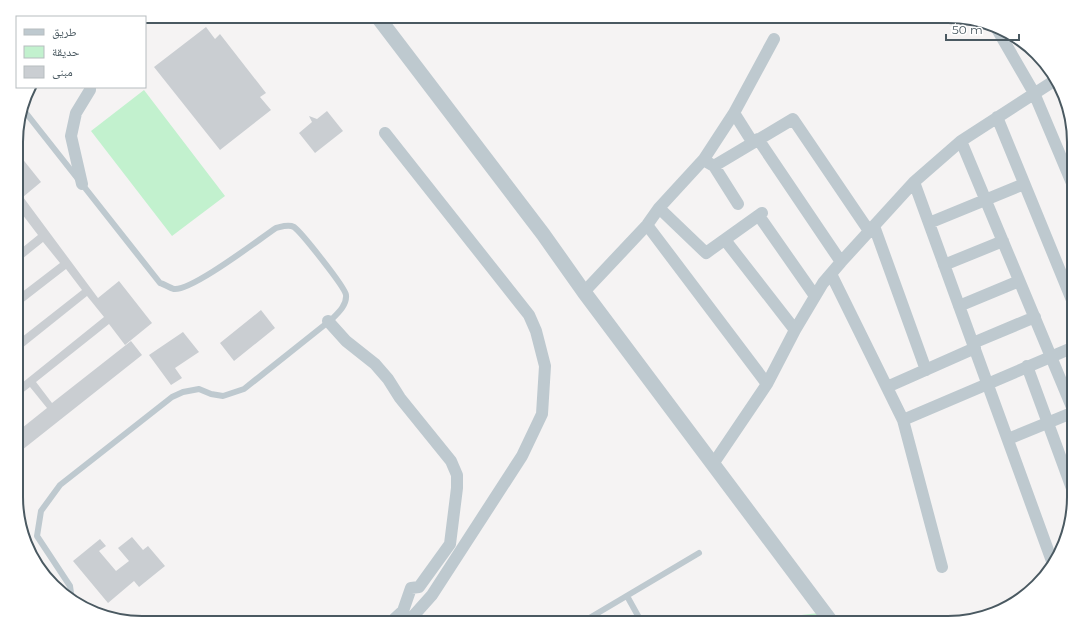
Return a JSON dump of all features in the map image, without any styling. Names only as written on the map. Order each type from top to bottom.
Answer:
[{"type":"street","points":[[382,23],[543,234],[587,288],[716,459],[834,608],[838,616]]},
{"type":"street","points":[[1001,35],[1034,92],[1067,171]]},
{"type":"street","points":[[709,162],[774,39]]},
{"type":"street","points":[[716,459],[767,384],[795,330],[815,296],[841,262],[914,182],[962,141],[1034,92],[1051,82]]},
{"type":"street","points":[[82,184],[71,136],[76,113],[90,88]]},
{"type":"street","points":[[734,113],[756,141],[841,262]]},
{"type":"street","points":[[997,117],[1067,288]]},
{"type":"street","points":[[587,288],[647,224],[659,208],[709,162],[756,141],[793,119],[872,229],[926,370]]},
{"type":"street","points":[[385,132],[529,315],[536,331],[544,366],[542,414],[522,456],[432,595],[413,616]]},
{"type":"street","points":[[962,141],[1067,395]]},
{"type":"street","points":[[709,162],[738,204]]},
{"type":"street","points":[[914,182],[1051,557]]},
{"type":"street","points":[[928,223],[1024,184]]},
{"type":"street","points":[[659,208],[706,253],[760,214],[815,296]]},
{"type":"street","points":[[647,224],[767,384]]},
{"type":"street","points":[[725,240],[795,330]]},
{"type":"street","points":[[944,265],[1003,241]]},
{"type":"street","points":[[831,274],[903,420],[942,567]]},
{"type":"street","points":[[959,306],[1019,281]]},
{"type":"street","points":[[887,387],[926,370],[1034,317]]},
{"type":"street","points":[[328,321],[346,341],[375,364],[388,379],[400,398],[451,461],[457,475],[457,488],[450,544],[419,587],[411,588],[403,611],[398,616]]},
{"type":"street","points":[[903,420],[1067,350]]},
{"type":"street","points":[[1027,366],[1067,467]]},
{"type":"street","points":[[1008,439],[1067,415]]},
{"type":"street","points":[[716,459],[827,616]]},
{"type":"lane","points":[[26,114],[160,283],[175,289],[187,286],[203,278],[276,228],[285,226],[293,227],[301,234],[341,284],[346,296],[344,306],[328,321],[244,389],[223,396],[211,394],[199,389],[183,392],[172,397],[60,485],[41,511],[37,536],[70,586],[71,592]]},
{"type":"lane","points":[[593,616],[699,553]]},
{"type":"lane","points":[[627,596],[638,616]]},
{"type":"green space","points":[[144,90],[225,196],[172,236],[91,131]]},
{"type":"green space","points":[[819,613],[821,616],[793,616]]},
{"type":"building","points":[[206,27],[215,39],[220,34],[266,93],[260,97],[271,110],[220,150],[154,67]]},
{"type":"building","points":[[327,111],[343,131],[315,153],[299,133],[312,122],[309,116],[317,119]]},
{"type":"building","points":[[23,160],[41,182],[23,197]]},
{"type":"building","points":[[23,197],[98,298],[119,281],[152,323],[125,345],[109,324],[36,382],[52,403],[131,341],[142,355],[23,449],[23,427],[47,408],[30,387],[23,392],[23,382],[104,317],[87,296],[23,347],[23,336],[82,290],[66,269],[23,302],[23,291],[60,263],[43,242],[23,258],[23,247],[38,235],[23,215]]},
{"type":"building","points":[[261,310],[275,328],[234,361],[220,343]]},
{"type":"building","points":[[183,332],[199,352],[175,368],[182,378],[171,385],[149,355]]},
{"type":"building","points":[[132,537],[143,550],[148,546],[165,566],[139,587],[134,581],[108,603],[73,561],[100,539],[106,546],[99,551],[116,571],[129,561],[118,548]]}]
